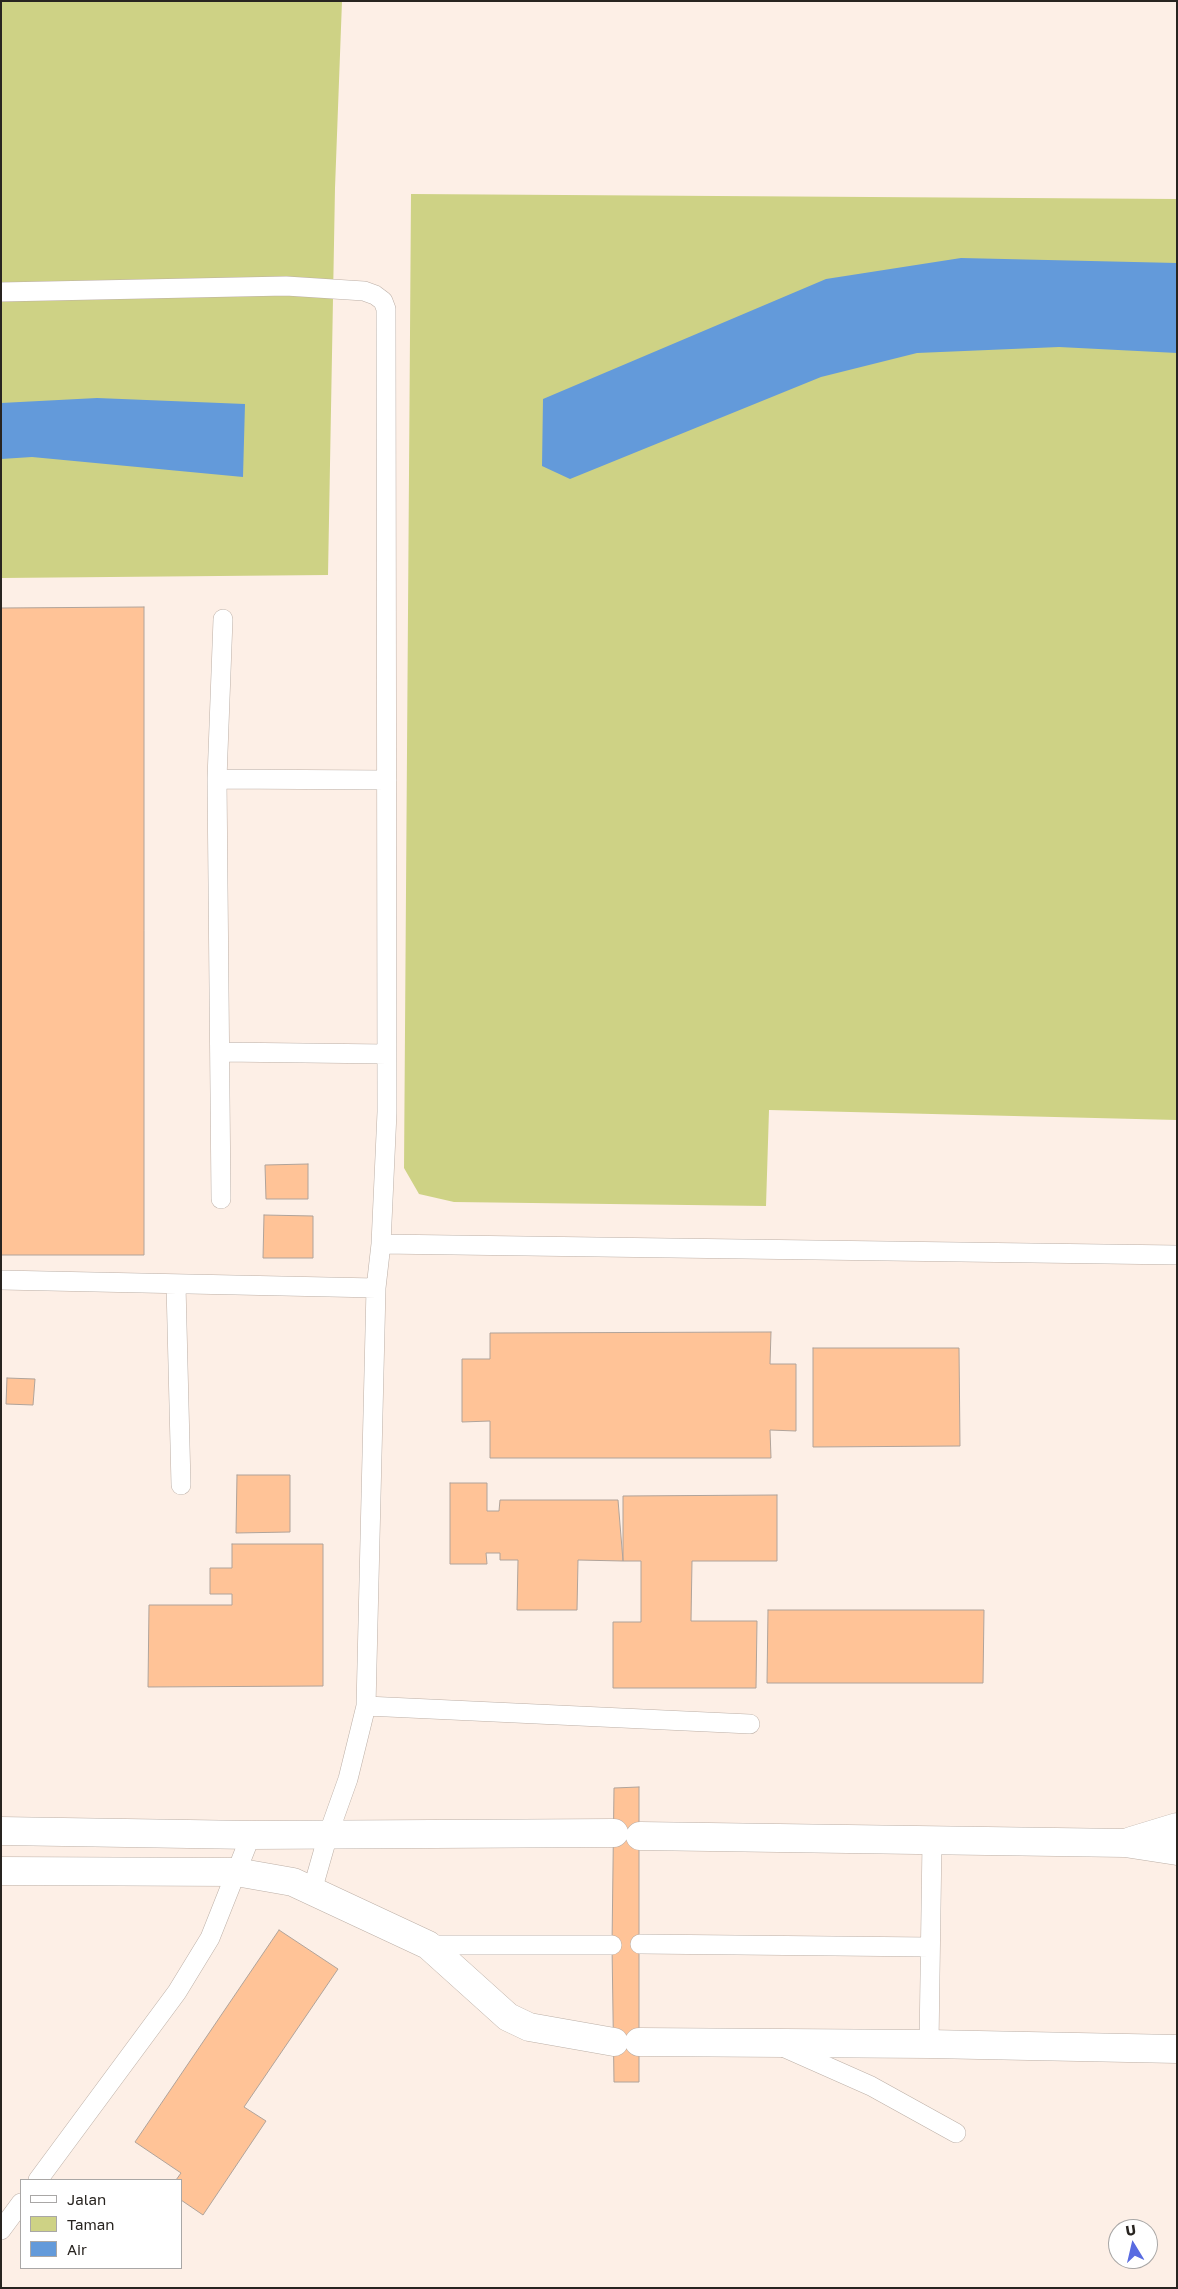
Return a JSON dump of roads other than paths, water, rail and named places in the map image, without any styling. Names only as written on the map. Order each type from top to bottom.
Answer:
[{"type":"street","points":[[1125,1843],[1177,1827]]},
{"type":"street","points":[[1,1831],[251,1835],[627,1835],[1125,1843],[1177,1851]]},
{"type":"street","points":[[1,1871],[236,1872],[293,1882],[428,1945],[508,2017],[529,2027],[626,2042],[1177,2048]]},
{"type":"lane","points":[[1,292],[286,286],[364,291],[375,295],[383,301],[387,318],[387,1054],[381,1244],[376,1288],[366,1706],[348,1778],[328,1835],[312,1891]]},
{"type":"lane","points":[[221,1199],[217,779],[223,619]]},
{"type":"lane","points":[[217,779],[387,780]]},
{"type":"lane","points":[[221,1052],[387,1054]]},
{"type":"lane","points":[[381,1244],[1177,1255]]},
{"type":"lane","points":[[1,1280],[376,1288]]},
{"type":"lane","points":[[176,1285],[180,1485]]},
{"type":"lane","points":[[366,1706],[750,1724]]},
{"type":"lane","points":[[39,2179],[177,1992],[210,1938],[251,1835]]},
{"type":"lane","points":[[928,2044],[932,1841]]},
{"type":"lane","points":[[640,1944],[930,1947]]},
{"type":"lane","points":[[428,1945],[612,1945]]},
{"type":"lane","points":[[775,2043],[871,2086],[956,2133]]},
{"type":"lane","points":[[1,2230],[20,2204]]},
{"type":"water","points":[[961,258],[1177,263],[1177,353],[1059,347],[917,353],[821,377],[570,479],[542,466],[543,399],[826,279]]},
{"type":"water","points":[[97,398],[245,404],[243,477],[32,457],[1,459],[1,403]]}]
